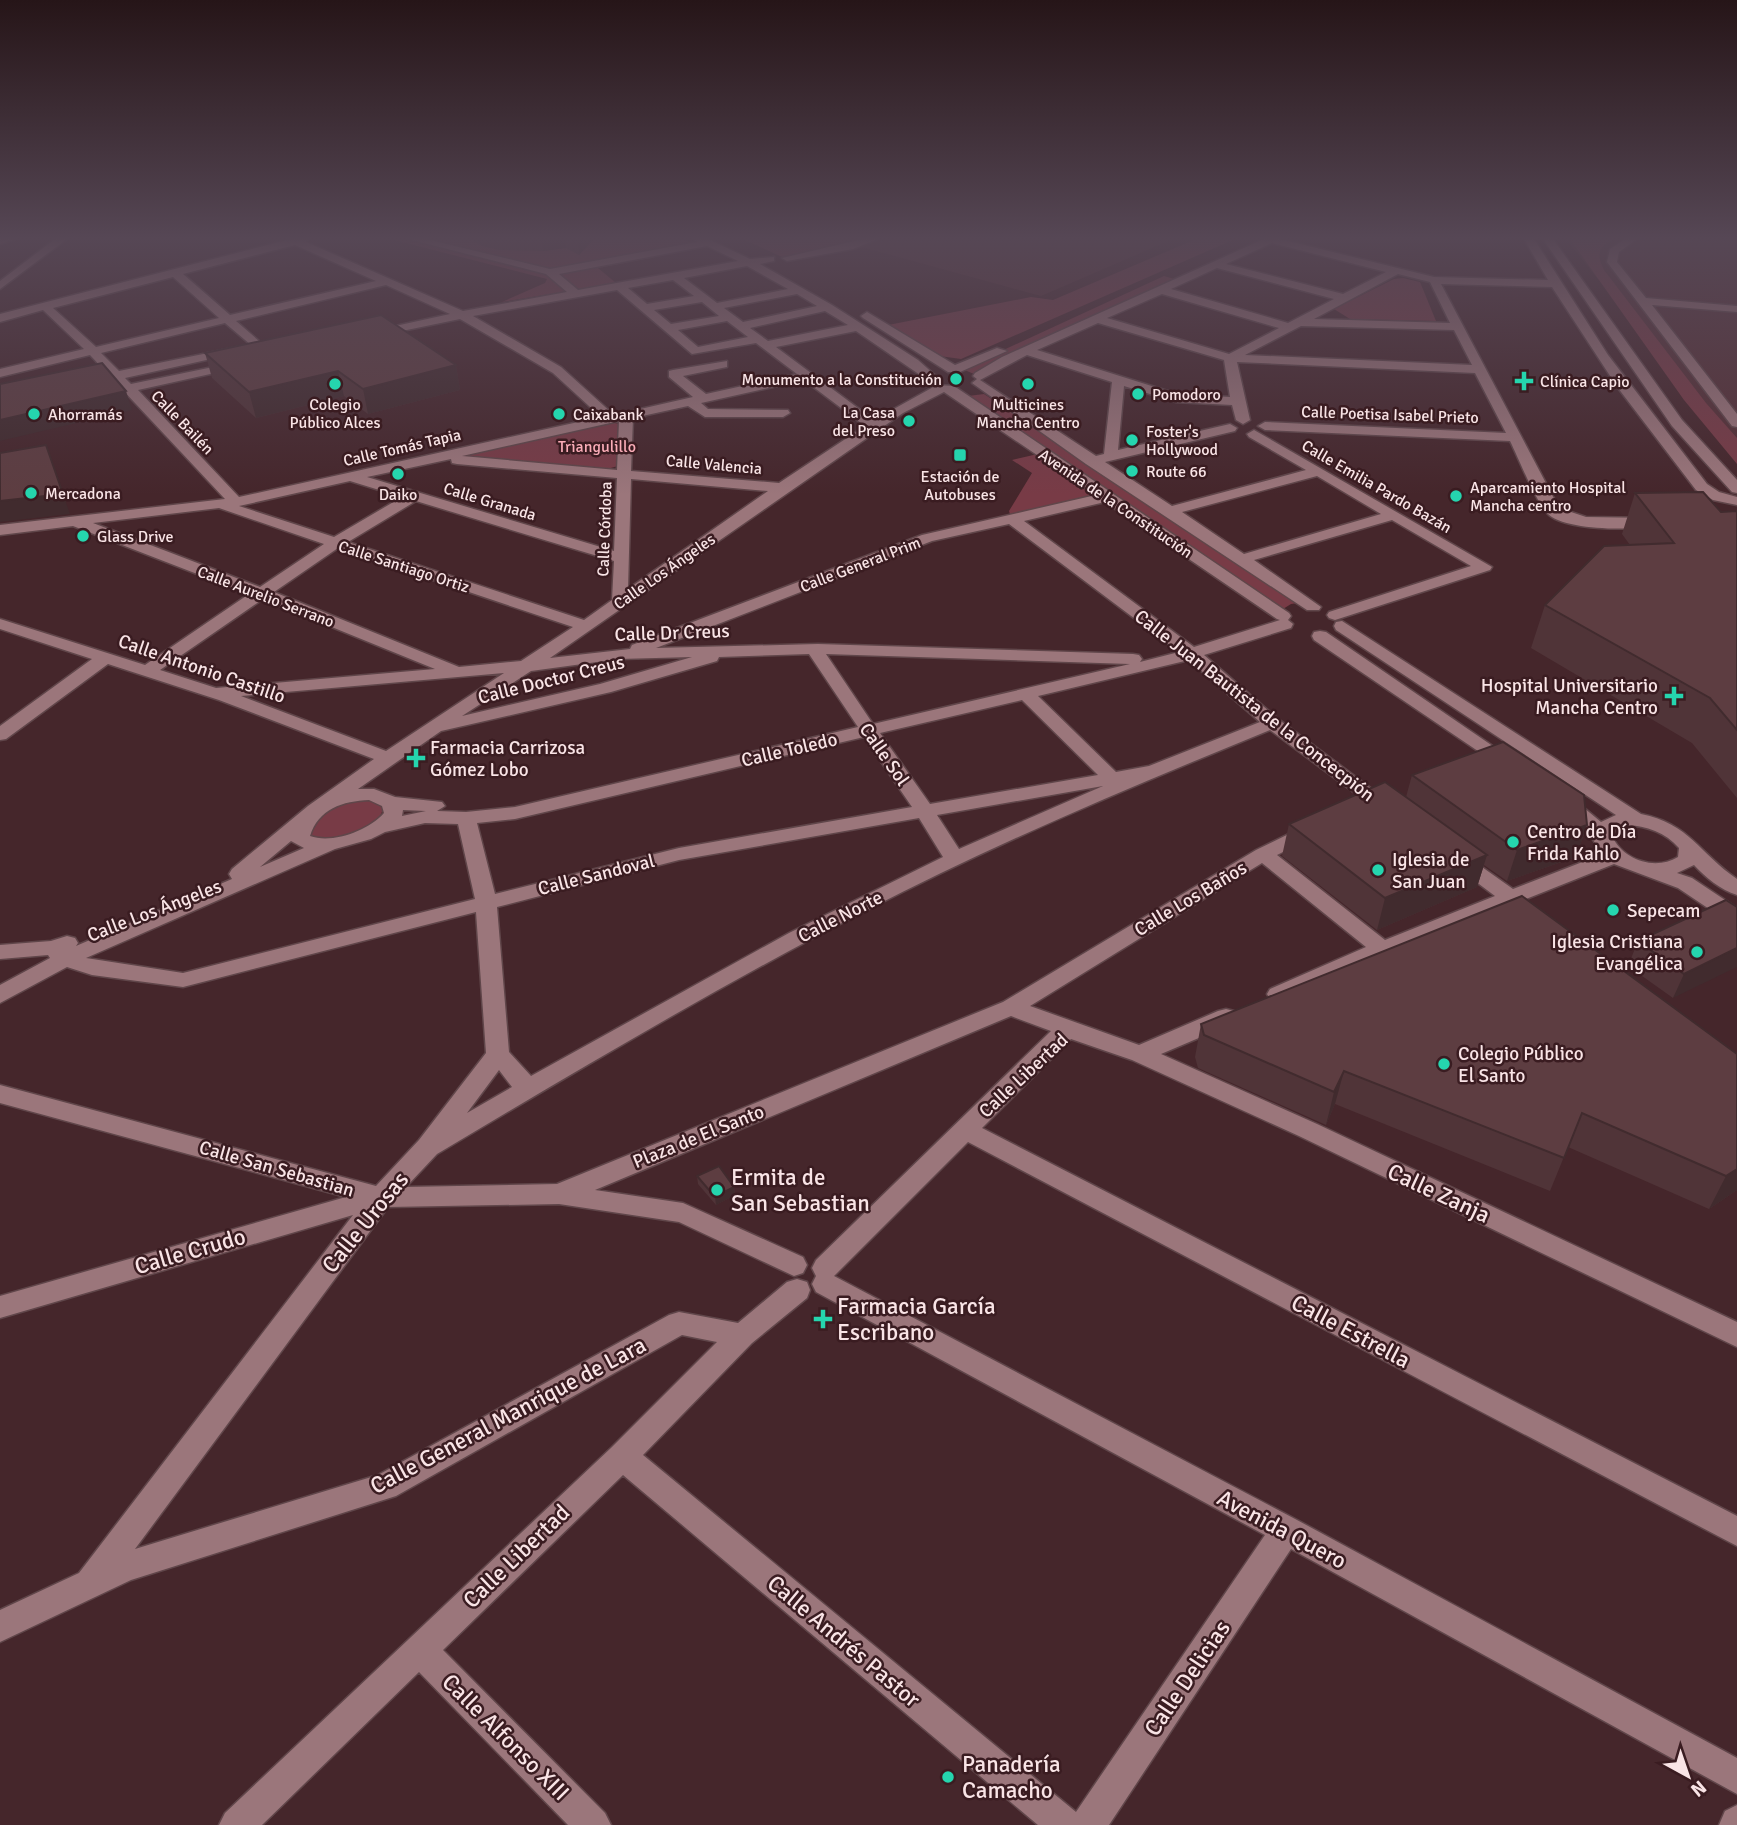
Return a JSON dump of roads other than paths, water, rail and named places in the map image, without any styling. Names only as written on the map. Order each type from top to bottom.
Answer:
[{"type":"street","name":"Calle Bailén","points":[[65,324],[128,389],[229,503]]},
{"type":"street","points":[[0,373],[210,324]]},
{"type":"street","points":[[128,389],[276,356],[256,345],[233,324]]},
{"type":"street","points":[[359,337],[419,324]]},
{"type":"street","points":[[478,324],[557,370],[610,418]]},
{"type":"street","points":[[664,324],[696,351],[858,327]]},
{"type":"street","points":[[669,328],[691,324]]},
{"type":"street","points":[[742,326],[749,324]]},
{"type":"street","points":[[855,324],[930,376],[987,357],[1059,324]]},
{"type":"street","points":[[880,324],[954,369]]},
{"type":"street","name":"Calle Los Ángeles","points":[[59,953],[218,888],[241,874],[322,806],[388,758],[620,603],[898,410],[946,389],[978,380],[1026,351],[1086,324]]},
{"type":"street","points":[[1115,324],[1230,358],[1479,369]]},
{"type":"street","points":[[1292,324],[1458,327]]},
{"type":"street","points":[[1457,324],[1553,511],[1559,517],[1581,521],[1663,523]]},
{"type":"street","points":[[1583,324],[1657,433],[1693,474],[1704,491],[1737,501]]},
{"type":"street","points":[[1608,324],[1677,423],[1737,489]]},
{"type":"street","points":[[1621,324],[1690,420],[1737,471]]},
{"type":"street","points":[[1661,324],[1731,408],[1737,423]]},
{"type":"street","points":[[1230,358],[1295,325]]},
{"type":"street","points":[[742,326],[874,427]]},
{"type":"street","points":[[115,376],[256,345]]},
{"type":"street","points":[[1026,351],[1176,398],[1237,401]]},
{"type":"street","points":[[932,355],[961,359],[987,357]]},
{"type":"street","points":[[1230,358],[1243,420]]},
{"type":"street","points":[[723,364],[673,373],[705,413],[783,413]]},
{"type":"street","name":"Avenida de la Constitución","points":[[954,369],[978,380],[1091,461],[1313,607],[1339,621]]},
{"type":"street","name":"Calle Tomás Tapia","points":[[0,530],[229,503],[807,376]]},
{"type":"street","name":"Avenida de la Constitución","points":[[930,376],[933,383],[1108,497],[1284,620],[1300,634],[1320,636]]},
{"type":"street","points":[[1111,456],[1118,381]]},
{"type":"street","name":"Calle Córdoba","points":[[620,603],[626,414]]},
{"type":"street","points":[[1091,461],[1230,428],[1240,433],[1259,430],[1257,421],[1243,420],[1232,422],[1230,428]]},
{"type":"street","name":"Calle Poetisa Isabel Prieto","points":[[1259,430],[1514,437]]},
{"type":"street","name":"Calle Emilia Pardo Bazán","points":[[1259,430],[1316,471],[1484,568],[1339,621]]},
{"type":"street","name":"Calle Valencia","points":[[434,458],[782,488]]},
{"type":"street","points":[[1170,511],[1316,471]]},
{"type":"street","name":"Calle Granada","points":[[350,477],[620,558]]},
{"type":"street","points":[[147,671],[335,543],[413,497]]},
{"type":"street","name":"Calle General Prim","points":[[619,654],[927,538],[1108,497]]},
{"type":"street","name":"Calle Santiago Ortiz","points":[[229,503],[335,543],[586,626]]},
{"type":"street","points":[[1242,559],[1392,515]]},
{"type":"street","name":"Calle Juan Bautista de la Concecpión","points":[[1011,518],[1191,653],[1272,723],[1396,815]]},
{"type":"street","name":"Calle Aurelio Serrano","points":[[74,521],[371,635],[458,672]]},
{"type":"street","name":"Calle Toledo","points":[[322,806],[355,794],[387,800],[468,807],[522,800],[1027,695],[1174,659],[1284,620],[1297,608],[1313,607]]},
{"type":"street","points":[[1320,636],[1335,633],[1339,621],[1635,819]]},
{"type":"street","name":"Calle Antonio Castillo","points":[[0,624],[214,693],[388,758]]},
{"type":"street","points":[[1320,636],[1527,776]]},
{"type":"street","name":"Calle Dr Creus","points":[[214,693],[527,666],[619,654],[818,649],[1133,659]]},
{"type":"street","name":"Calle Sol","points":[[818,649],[817,656],[955,859]]},
{"type":"street","name":"Calle Doctor Creus","points":[[432,729],[679,669],[710,659],[717,652]]},
{"type":"street","name":"Calle Toledo","points":[[384,826],[425,817],[466,818],[515,813],[1133,659],[1167,653],[1191,653]]},
{"type":"street","points":[[0,735],[106,657]]},
{"type":"street","points":[[1027,695],[1112,779]]},
{"type":"street","name":"Calle Norte","points":[[428,1147],[724,976],[955,859],[1149,772],[1272,723]]},
{"type":"street","points":[[384,826],[394,814],[380,776],[388,758]]},
{"type":"street","name":"Calle Sandoval","points":[[59,953],[92,968],[183,980],[679,854],[1149,772]]},
{"type":"street","points":[[1550,792],[1588,819],[1602,836],[1608,850],[1616,856],[1685,883],[1737,918]]},
{"type":"street","points":[[1350,812],[1375,800]]},
{"type":"street","points":[[322,806],[299,838],[312,845],[328,845]]},
{"type":"street","points":[[466,818],[486,901],[498,1054],[528,1089]]},
{"type":"street","points":[[1602,836],[1608,825],[1615,821],[1635,819],[1662,825],[1674,832],[1709,869],[1737,888]]},
{"type":"street","name":"Calle Los Baños","points":[[1011,1007],[1263,854],[1325,824]]},
{"type":"street","name":"Calle Los Ángeles","points":[[59,953],[328,845],[384,826]]},
{"type":"street","points":[[1438,845],[1534,915]]},
{"type":"street","points":[[1648,869],[1673,869],[1682,865],[1688,860],[1689,847]]},
{"type":"street","points":[[1263,854],[1382,949]]},
{"type":"street","points":[[1140,1055],[1382,949],[1616,856]]},
{"type":"street","points":[[0,952],[59,953]]},
{"type":"street","points":[[0,995],[59,953]]},
{"type":"street","points":[[1011,1007],[1067,1029]]},
{"type":"street","name":"Plaza de El Santo","points":[[559,1194],[1011,1007]]},
{"type":"street","name":"Calle Libertad","points":[[237,1825],[622,1456],[742,1335],[810,1277],[966,1130],[1067,1029],[1140,1055]]},
{"type":"street","name":"Calle Urosas","points":[[90,1584],[381,1197],[428,1147],[498,1054]]},
{"type":"street","name":"Calle Zanja","points":[[1140,1055],[1308,1130],[1737,1335]]},
{"type":"street","name":"Calle San Sebastian","points":[[0,1094],[381,1197],[559,1194]]},
{"type":"street","name":"Calle Estrella","points":[[966,1130],[1737,1532]]},
{"type":"street","points":[[559,1194],[683,1213],[810,1277]]},
{"type":"street","name":"Calle Crudo","points":[[0,1307],[381,1197]]},
{"type":"street","name":"Avenida Quero","points":[[810,1277],[1286,1530],[1737,1777]]},
{"type":"street","name":"Calle General Manrique de Lara","points":[[0,1626],[125,1567],[385,1486],[679,1323],[742,1335]]},
{"type":"street","name":"Calle Andrés Pastor","points":[[622,1456],[1065,1825]]},
{"type":"street","name":"Calle Delicias","points":[[1088,1825],[1286,1530]]},
{"type":"street","name":"Calle Alfonso XIII","points":[[419,1649],[593,1825]]},
{"type":"place","name":"Monumento a la Constitución","points":[[956,379]]},
{"type":"place","name":"Clínica Capio","points":[[1524,381]]},
{"type":"place","name":"Colegio Público Alces","points":[[335,384]]},
{"type":"place","name":"Multicines Mancha Centro","points":[[1028,384]]},
{"type":"place","name":"Pomodoro","points":[[1138,394]]},
{"type":"place","name":"Ahorramás","points":[[34,414]]},
{"type":"place","name":"Caixabank","points":[[559,414]]},
{"type":"place","name":"La Casa del Preso","points":[[909,421]]},
{"type":"place","name":"Foster's Hollywood","points":[[1132,440]]},
{"type":"place","name":"Estación de Autobuses","points":[[960,455]]},
{"type":"place","name":"Route 66","points":[[1132,471]]},
{"type":"place","name":"Daiko","points":[[398,474]]},
{"type":"place","name":"Mercadona","points":[[31,493]]},
{"type":"place","name":"Aparcamiento Hospital Mancha centro","points":[[1456,496]]},
{"type":"place","name":"Glass Drive","points":[[83,536]]},
{"type":"place","name":"Hospital Universitario Mancha Centro","points":[[1674,696]]},
{"type":"place","name":"Farmacia Carrizosa Gómez Lobo","points":[[416,758]]},
{"type":"place","name":"Centro de Día Frida Kahlo","points":[[1513,842]]},
{"type":"place","name":"Iglesia de San Juan","points":[[1378,870]]},
{"type":"place","name":"Sepecam","points":[[1613,910]]},
{"type":"place","name":"Iglesia Cristiana Evangélica","points":[[1697,952]]},
{"type":"place","name":"Colegio Público El Santo","points":[[1444,1064]]},
{"type":"place","name":"Ermita de San Sebastian","points":[[717,1190]]},
{"type":"place","name":"Farmacia García Escribano","points":[[823,1319]]},
{"type":"place","name":"Panadería Camacho","points":[[948,1777]]},
{"type":"park label","name":"Triangulillo","points":[[597,446]]}]
